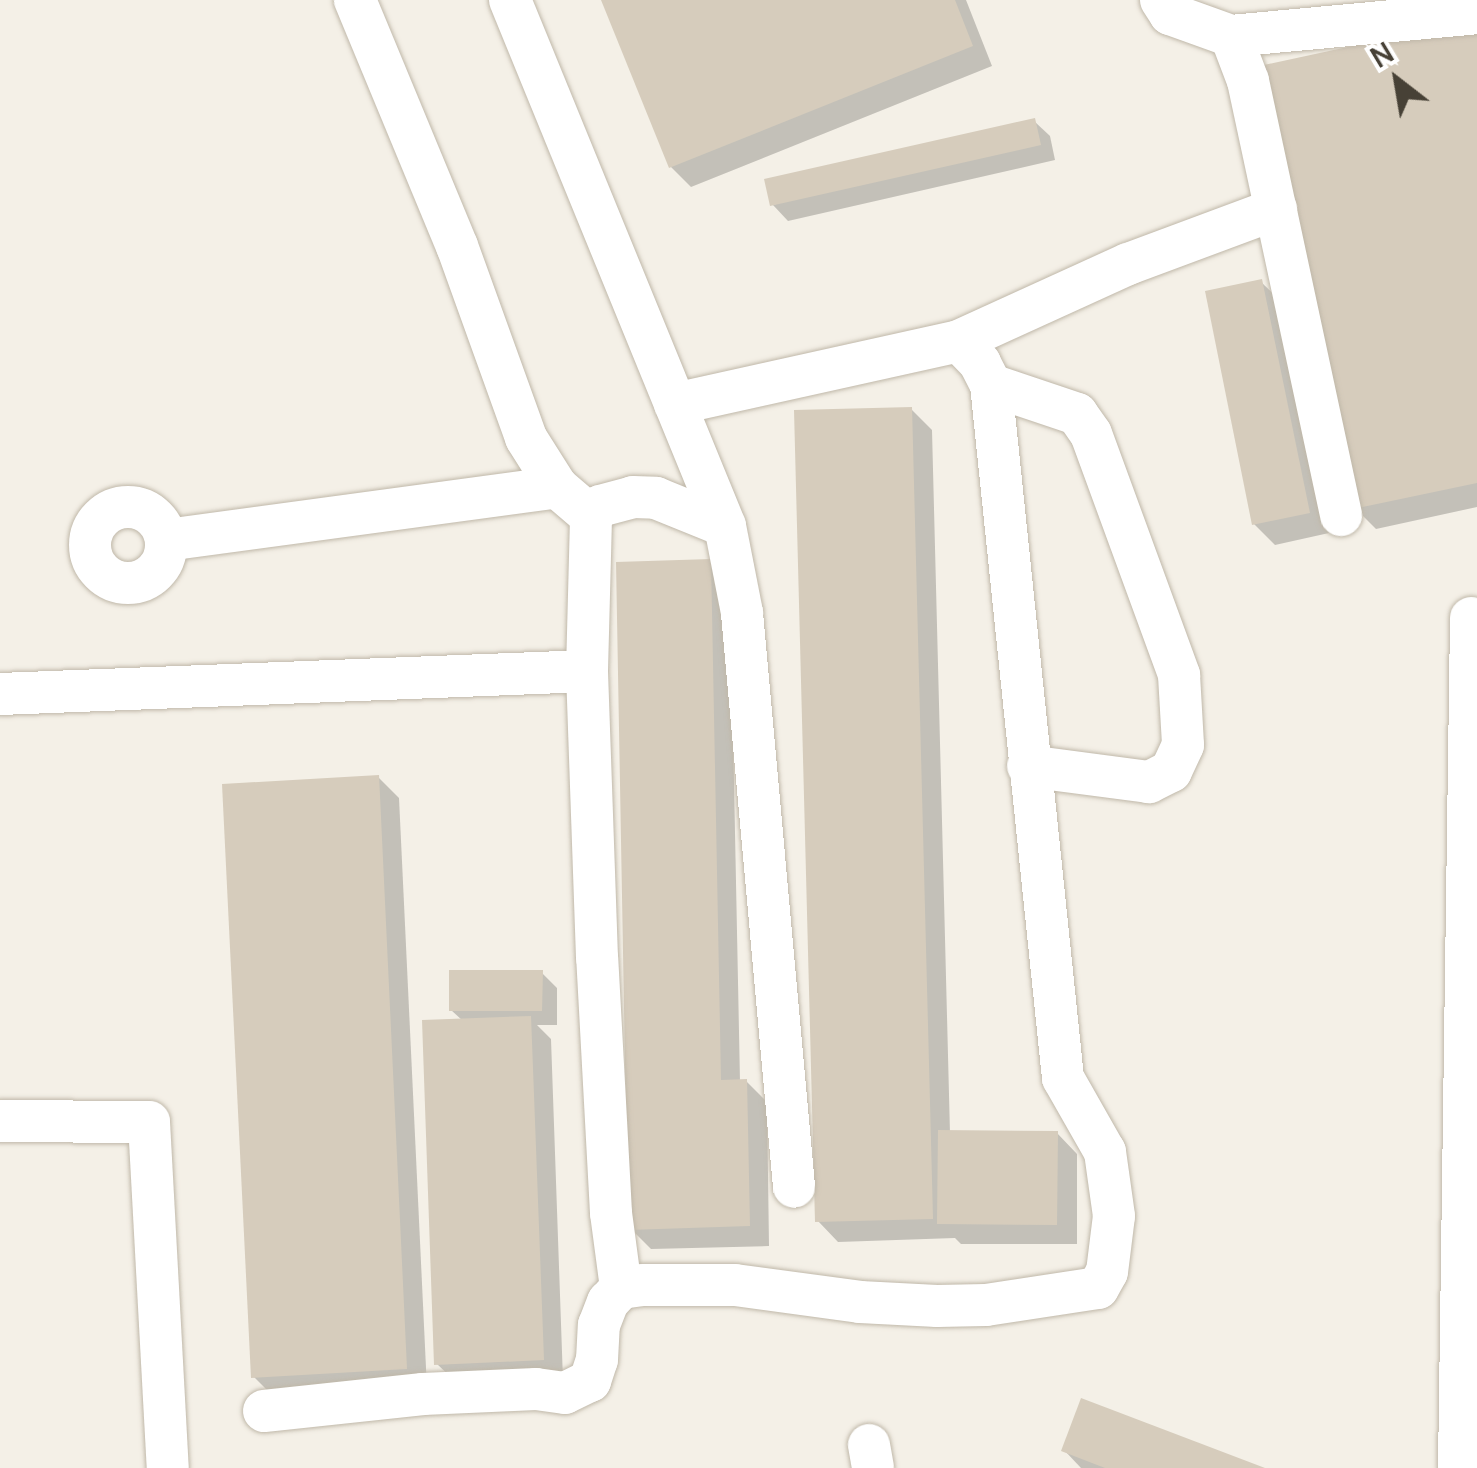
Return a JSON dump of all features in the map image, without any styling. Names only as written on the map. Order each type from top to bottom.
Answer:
[{"type":"street","points":[[355,0],[457,246],[526,438],[557,487],[591,516]]},
{"type":"street","points":[[510,0],[725,526],[742,613],[794,1187]]},
{"type":"street","points":[[1162,0],[1170,14],[1232,36],[1477,13]]},
{"type":"street","points":[[1232,36],[1248,81],[1341,516]]},
{"type":"street","points":[[675,404],[959,340],[1128,264],[1276,209]]},
{"type":"street","points":[[264,1411],[423,1394],[536,1389],[565,1393],[590,1381],[597,1360],[599,1325],[608,1302],[621,1288],[735,1285],[860,1302],[986,1306],[1098,1288],[1107,1272],[1114,1216],[1105,1152],[1062,1078],[992,385],[980,363],[959,340]]},
{"type":"street","points":[[992,385],[1077,414],[1091,434],[1179,675],[1183,744],[1171,770],[1150,782],[1028,766]]},
{"type":"street","points":[[166,540],[557,487]]},
{"type":"street","points":[[621,1288],[607,1154],[587,671],[591,516],[600,506],[633,498],[656,498],[725,526]]},
{"type":"street","points":[[1459,1468],[1470,1048],[1471,618]]},
{"type":"street","points":[[0,694],[587,671]]},
{"type":"street","points":[[0,1121],[149,1122],[168,1468]]},
{"type":"building","points":[[601,0],[955,0],[973,46],[669,168]]},
{"type":"building","points":[[1477,19],[1477,483],[1353,509],[1259,66]]},
{"type":"building","points":[[1035,118],[1041,145],[770,206],[764,179]]},
{"type":"building","points":[[1262,279],[1310,513],[1252,525],[1205,291]]},
{"type":"building","points":[[912,407],[933,1219],[815,1222],[794,410]]},
{"type":"building","points":[[711,559],[721,1080],[747,1079],[750,1226],[628,1230],[616,562]]},
{"type":"building","points":[[379,775],[407,1369],[251,1378],[222,784]]},
{"type":"building","points":[[449,970],[543,970],[542,1011],[449,1011]]},
{"type":"building","points":[[531,1016],[544,1360],[434,1365],[422,1020]]},
{"type":"building","points":[[938,1130],[1058,1131],[1057,1225],[937,1224]]},
{"type":"building","points":[[1081,1398],[1265,1468],[1105,1468],[1061,1451]]}]
